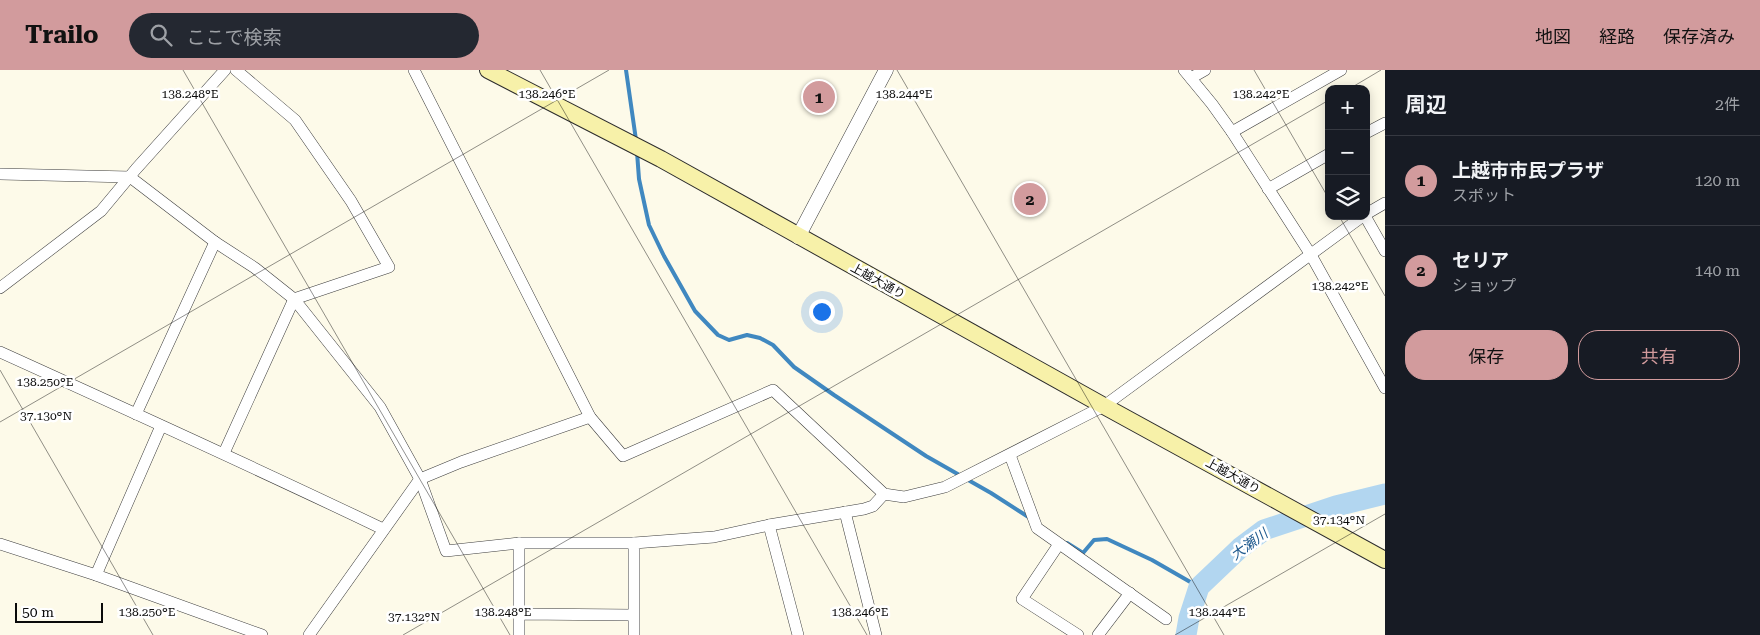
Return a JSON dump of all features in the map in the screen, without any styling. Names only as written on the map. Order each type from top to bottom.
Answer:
[{"type":"main road","name":"上越大通り","points":[[488,70],[661,159],[798,237],[1385,560]]},
{"type":"street","points":[[0,288],[101,211],[225,70]]},
{"type":"street","points":[[224,453],[294,299],[389,267],[350,201],[295,120],[236,70]]},
{"type":"street","points":[[414,70],[590,417],[623,456],[773,390],[884,494],[904,497],[945,487],[1104,406],[1359,220]]},
{"type":"street","points":[[798,237],[886,70]]},
{"type":"street","points":[[1205,70],[1188,74],[1232,132],[1310,255],[1385,388]]},
{"type":"street","points":[[1232,132],[1340,70]]},
{"type":"street","points":[[1370,131],[1385,123]]},
{"type":"street","points":[[1268,189],[1325,156]]},
{"type":"street","points":[[0,174],[130,177],[215,242],[255,268],[294,299],[380,407],[420,479],[446,551],[520,543],[634,543],[714,537],[769,525],[864,509],[873,506],[884,494]]},
{"type":"street","points":[[1370,213],[1385,203]]},
{"type":"street","points":[[1367,220],[1385,251]]},
{"type":"street","points":[[136,414],[215,242]]},
{"type":"street","points":[[0,352],[224,453],[383,529]]},
{"type":"street","points":[[309,635],[420,479],[461,462],[590,417]]},
{"type":"street","points":[[96,574],[161,426]]},
{"type":"street","points":[[1010,455],[1037,528],[1166,619]]},
{"type":"street","points":[[845,512],[876,635]]},
{"type":"street","points":[[769,525],[798,635]]},
{"type":"street","points":[[519,635],[520,543]]},
{"type":"street","points":[[634,543],[634,635]]},
{"type":"street","points":[[0,544],[96,574],[262,635]]},
{"type":"street","points":[[1058,544],[1022,599],[1078,635]]},
{"type":"street","points":[[1098,635],[1130,593]]},
{"type":"street","points":[[519,614],[633,615]]},
{"type":"waterway","points":[[626,70],[636,140]]},
{"type":"waterway","points":[[637,152],[639,179],[649,225],[695,311],[718,335],[729,340],[747,335],[760,338],[773,345],[794,367],[834,395],[926,456],[991,493],[1030,518]]},
{"type":"waterway","name":"大瀬川","points":[[1186,635],[1189,618],[1199,587],[1240,548],[1264,530],[1336,506],[1385,494]]},
{"type":"waterway","points":[[1067,543],[1083,553],[1094,540],[1107,539],[1152,560],[1199,587]]},
{"type":"place","name":"上越市市民プラザ","points":[[819,97]]},
{"type":"place","name":"セリア","points":[[1030,199]]}]
